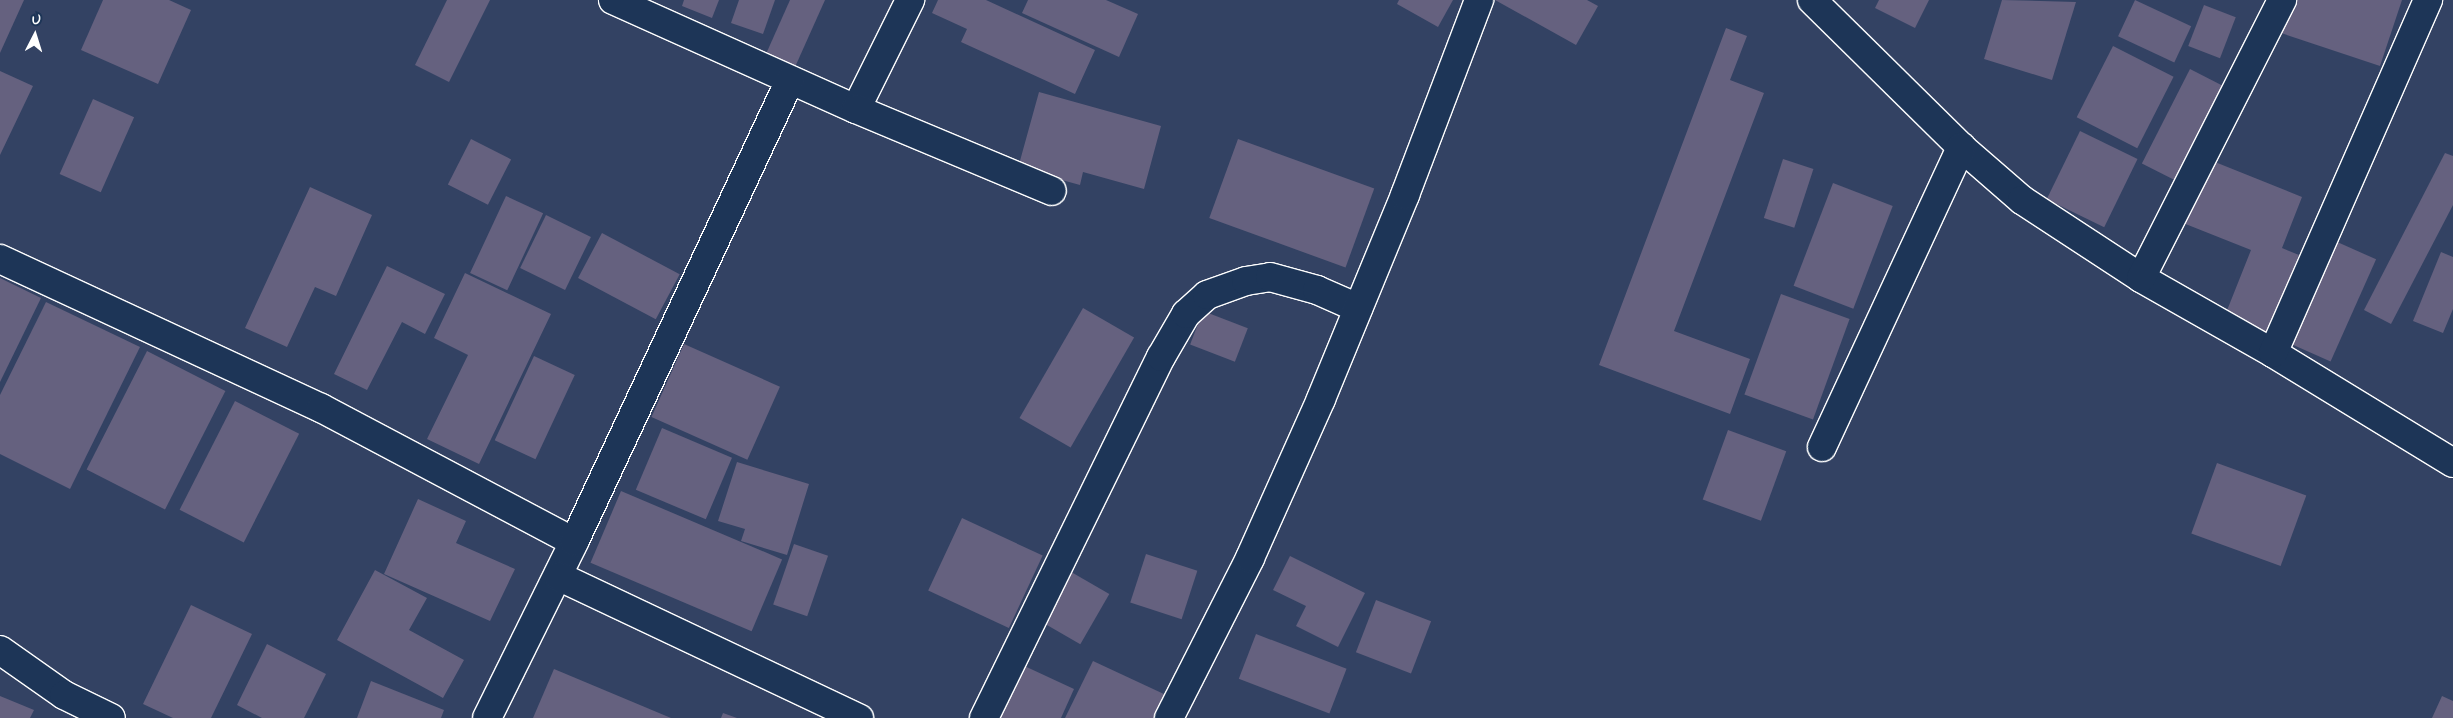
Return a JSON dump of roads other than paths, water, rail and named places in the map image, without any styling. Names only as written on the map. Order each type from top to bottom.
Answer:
[{"type":"street","points":[[613,0],[856,109],[1052,191]]},
{"type":"street","points":[[856,109],[910,0]]},
{"type":"street","points":[[1169,718],[1250,558],[1358,308],[1479,0]]},
{"type":"street","points":[[1812,0],[1961,147],[2022,200],[2141,278],[2273,353],[2453,463]]},
{"type":"street","points":[[2141,278],[2282,0]]},
{"type":"street","points":[[2273,353],[2428,0]]},
{"type":"street","points":[[487,718],[558,576],[790,80]]},
{"type":"street","points":[[1822,447],[1961,147]]},
{"type":"street","points":[[0,259],[321,408],[574,542]]},
{"type":"street","points":[[984,718],[1161,357],[1186,314],[1207,295],[1246,281],[1270,277],[1318,290],[1358,308]]},
{"type":"street","points":[[558,576],[859,718]]},
{"type":"street","points":[[0,650],[64,695],[111,718]]}]
